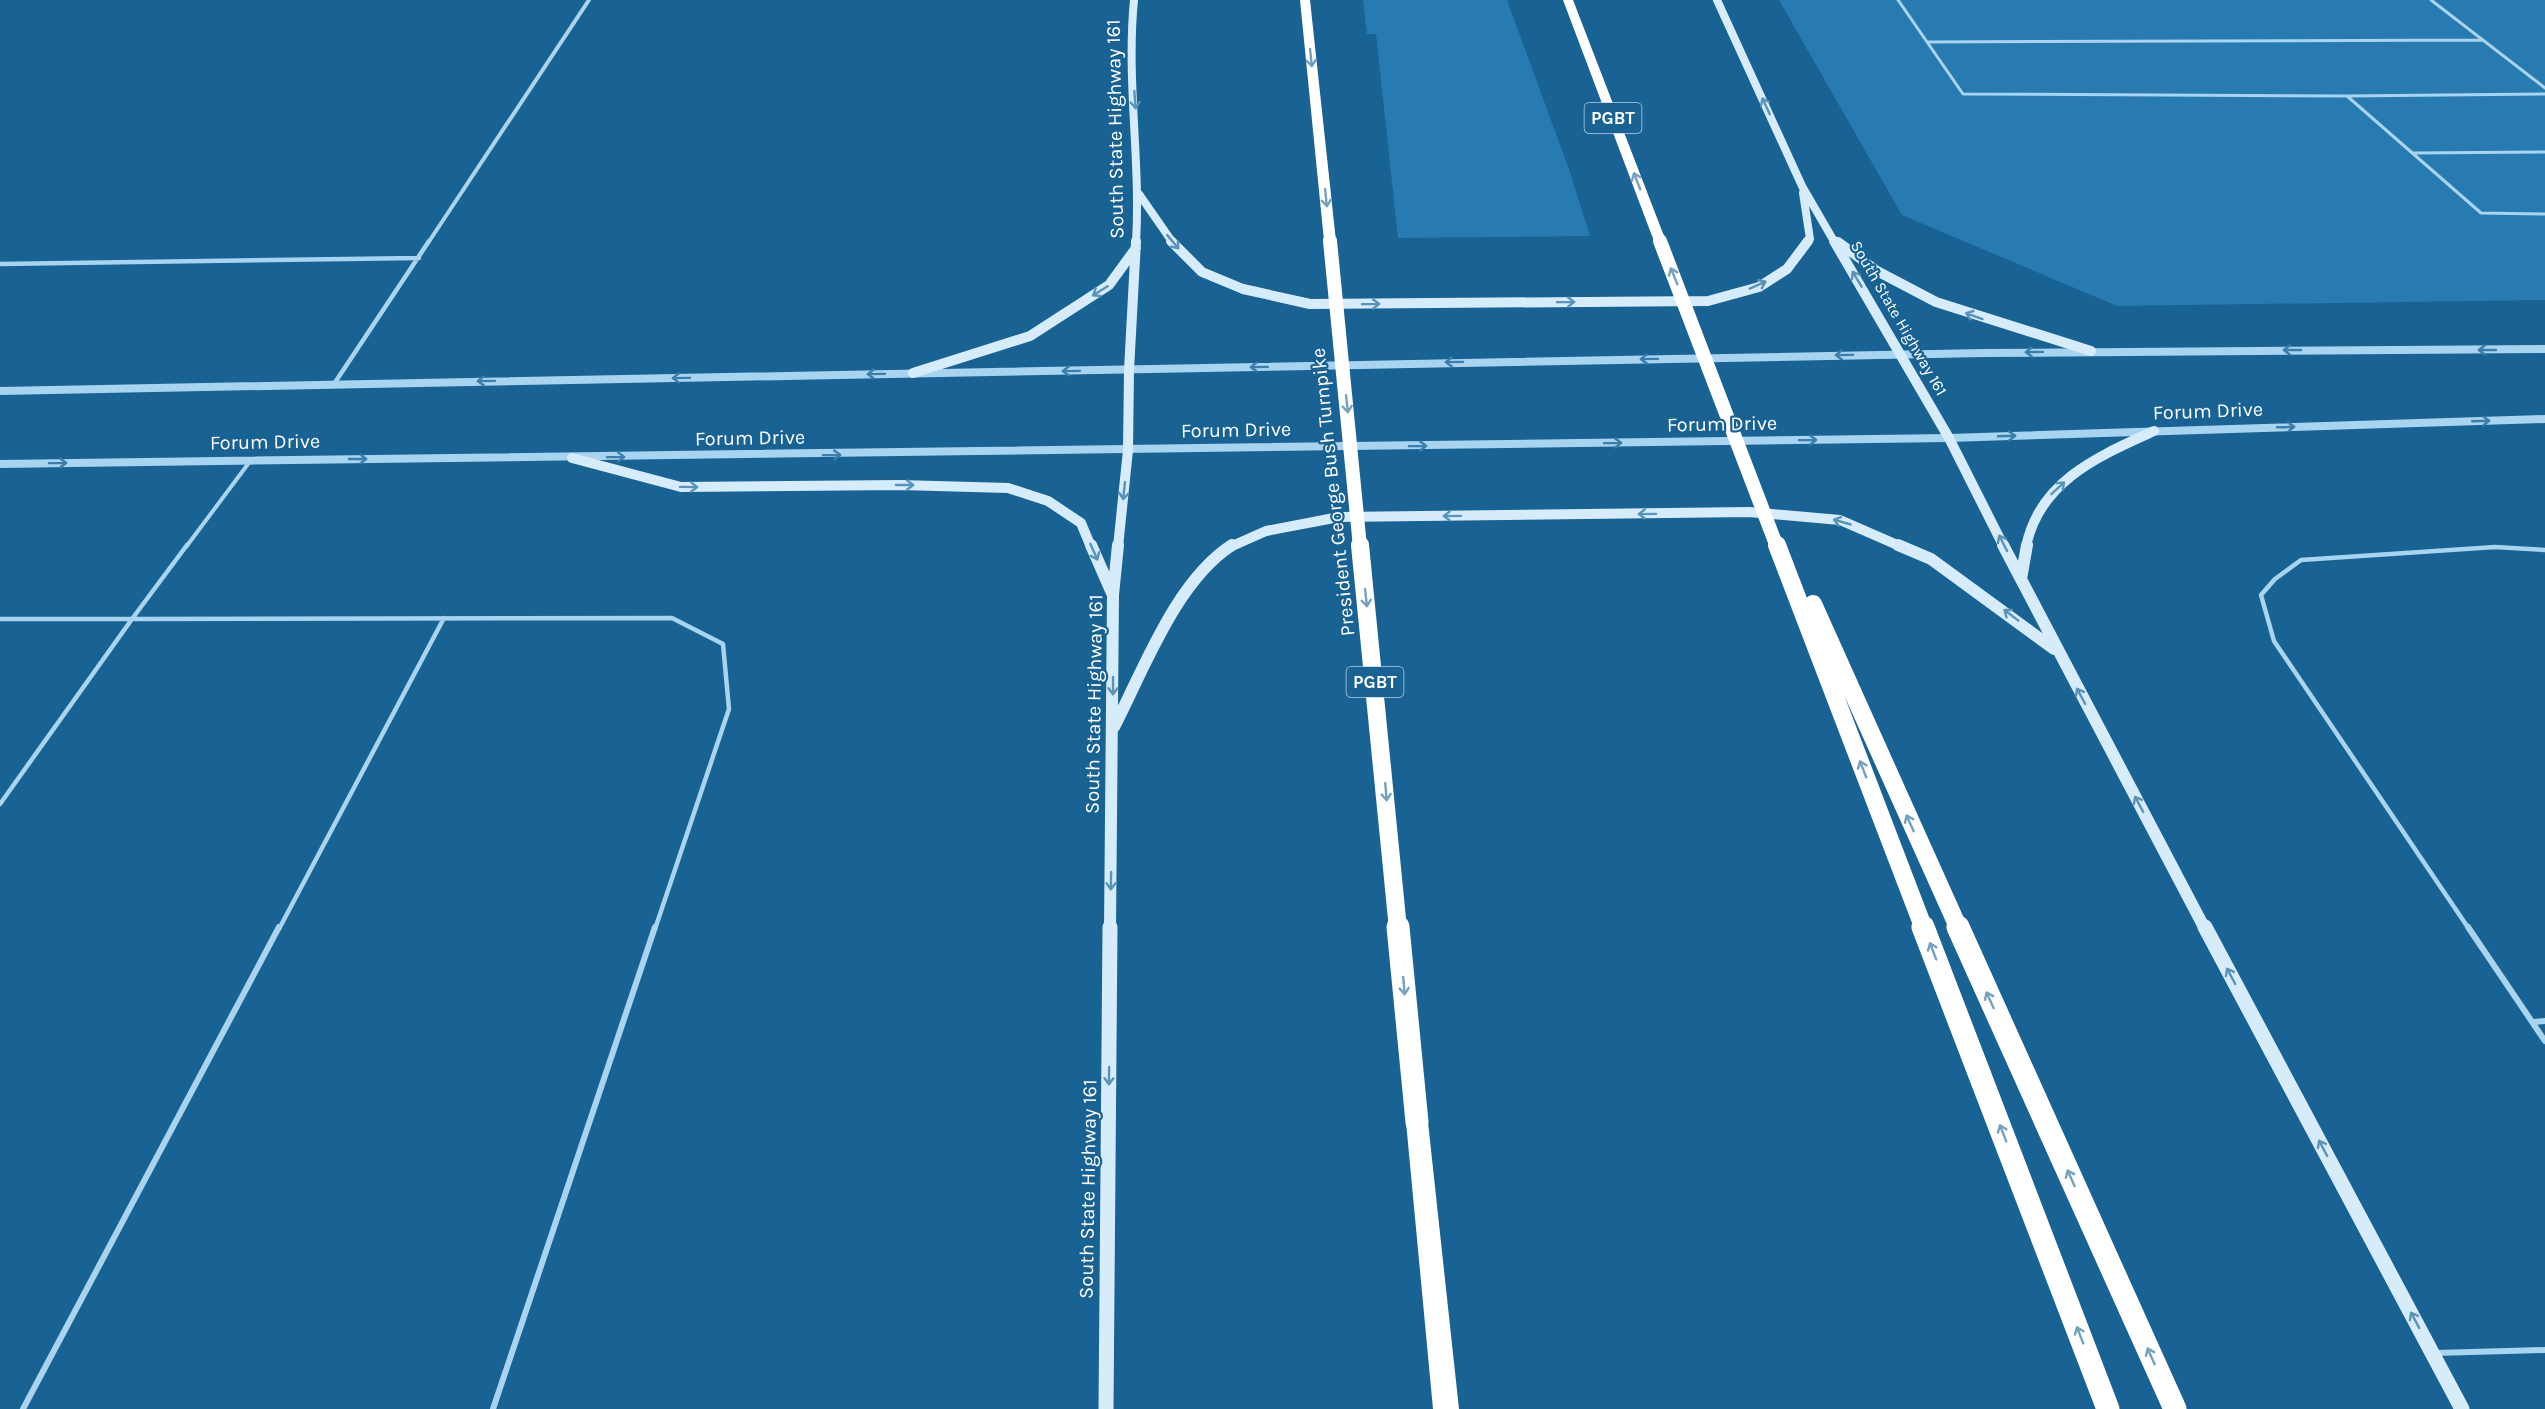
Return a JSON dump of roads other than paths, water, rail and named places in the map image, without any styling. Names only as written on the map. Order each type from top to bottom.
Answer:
[{"type":"highway","name":"President George Bush Turnpike","points":[[1305,0],[1417,1122]]},
{"type":"highway","name":"PGBT","points":[[1568,0],[1711,369]]},
{"type":"highway","points":[[1711,369],[2108,1409]]},
{"type":"highway","points":[[1711,369],[1864,721],[2175,1409]]},
{"type":"highway","points":[[1417,1122],[1434,1409]]},
{"type":"highway","points":[[1417,1122],[1446,1409]]},
{"type":"main road","name":"South State Highway 161","points":[[1106,1409],[1113,595],[1128,450],[1139,194],[1130,41],[1134,0]]},
{"type":"main road","name":"South State Highway 161","points":[[1717,0],[1802,186],[1949,438],[2057,651],[2462,1409]]},
{"type":"main road","points":[[1139,194],[1172,242],[1202,272],[1243,290],[1310,304],[1708,301],[1759,287],[1787,269],[1810,239],[1802,186]]},
{"type":"main road","points":[[1832,238],[1877,270],[1936,302],[2091,351]]},
{"type":"main road","points":[[913,373],[1030,336],[1109,285],[1137,247]]},
{"type":"main road","points":[[2021,579],[2032,524],[2044,501],[2070,477],[2098,457],[2154,431]]},
{"type":"main road","points":[[572,458],[681,487],[912,485],[1008,488],[1048,501],[1081,523],[1113,595]]},
{"type":"main road","points":[[1113,729],[1188,588],[1230,545],[1283,526],[1339,517],[1749,512],[1840,520],[1931,559],[2010,614],[2057,651]]},
{"type":"street","points":[[334,384],[589,0]]},
{"type":"street","points":[[0,264],[419,258]]},
{"type":"street","points":[[0,391],[1902,354],[2545,349]]},
{"type":"street","name":"Forum Drive","points":[[0,464],[1949,438],[2545,419]]},
{"type":"lane","points":[[1898,0],[1963,94],[2347,96],[2545,94]]},
{"type":"lane","points":[[2431,0],[2545,88]]},
{"type":"lane","points":[[1927,42],[2482,40]]},
{"type":"lane","points":[[2347,96],[2481,213],[2545,214]]},
{"type":"lane","points":[[2413,153],[2545,152]]},
{"type":"lane","points":[[0,804],[132,619],[251,460]]},
{"type":"lane","points":[[2545,550],[2494,547],[2301,560],[2275,579],[2261,595],[2274,641],[2545,1041]]},
{"type":"lane","points":[[23,1409],[444,618]]},
{"type":"lane","points":[[0,619],[672,618],[723,644],[729,709],[493,1409]]},
{"type":"lane","points":[[2532,1022],[2545,1022]]},
{"type":"lane","points":[[2432,1353],[2545,1350]]}]
